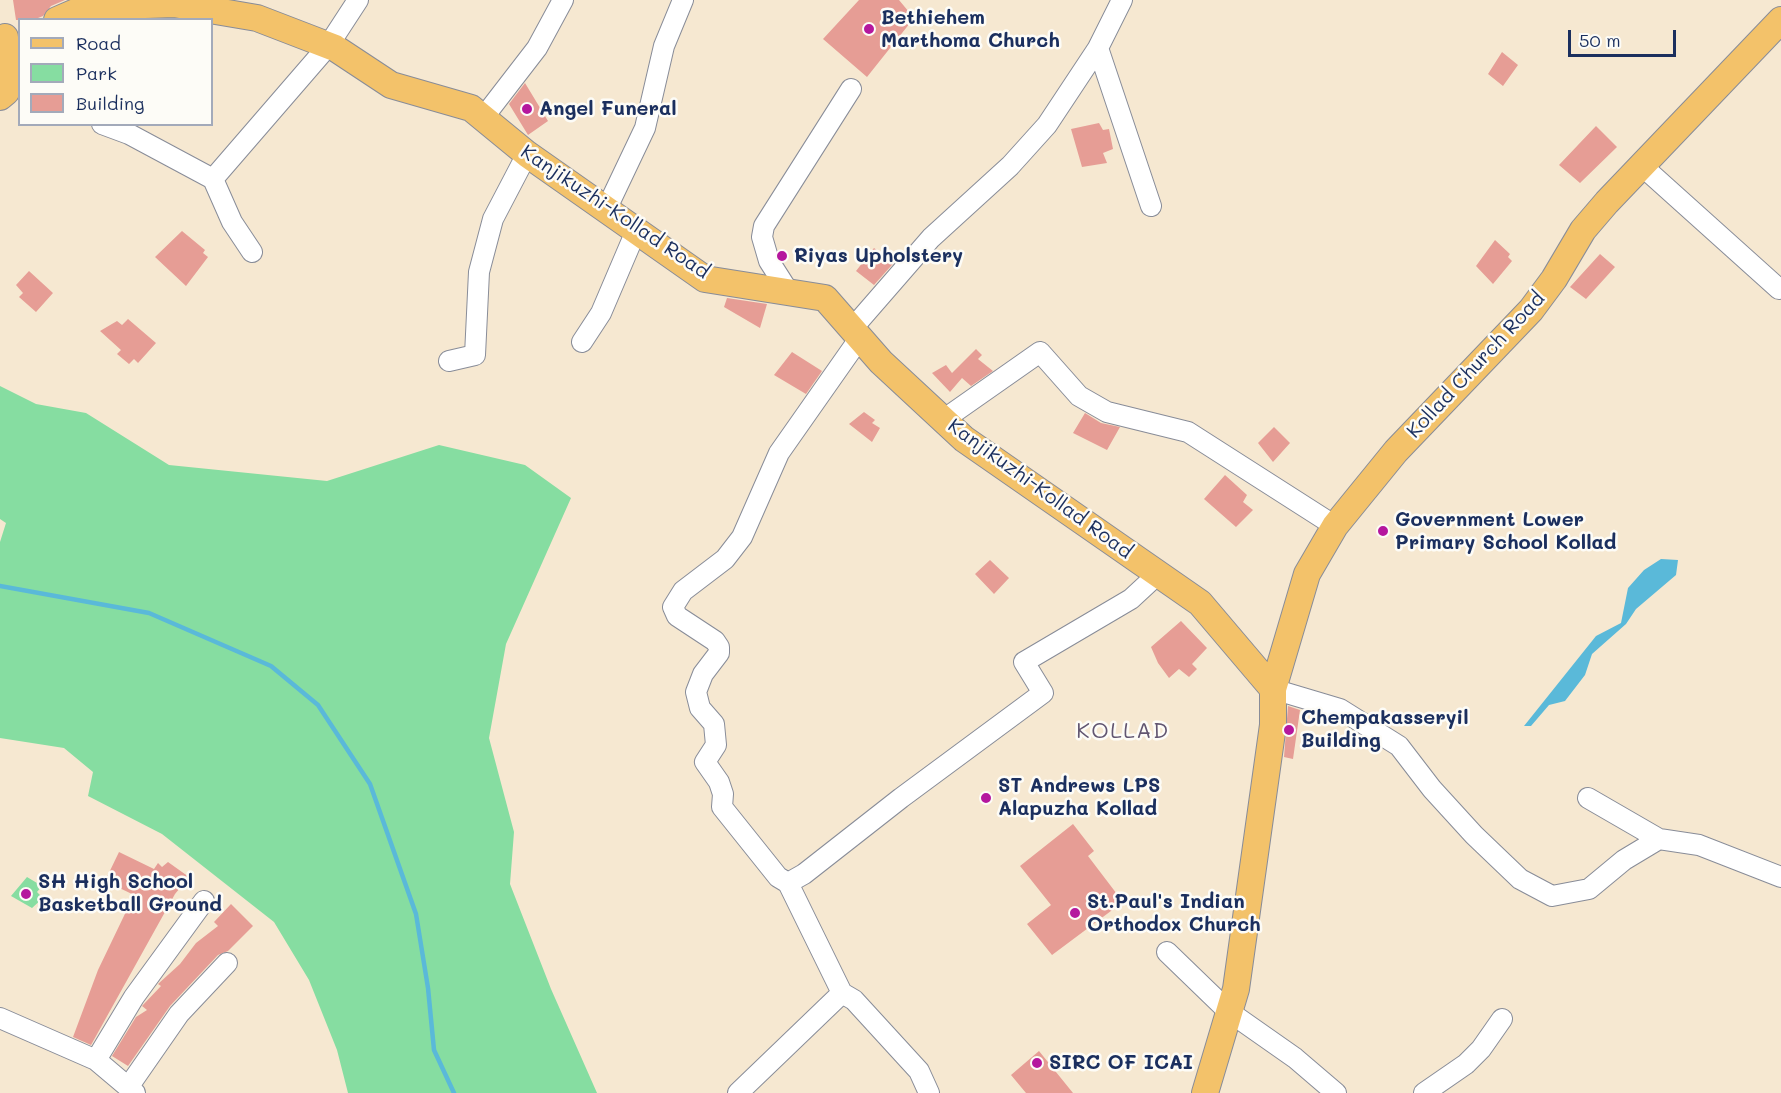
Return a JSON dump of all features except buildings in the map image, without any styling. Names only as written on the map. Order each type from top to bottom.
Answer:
[{"type":"main road","name":"Kanjikuzhi-Kollad Road","points":[[61,18],[88,3],[200,4],[257,18],[328,46],[391,85],[471,108],[527,153],[705,279],[825,298],[855,335],[964,439],[1200,603],[1273,689]]},
{"type":"main road","name":"Kollad Church Road","points":[[1205,1093],[1236,989],[1273,725],[1273,689],[1307,574],[1335,526],[1396,451],[1531,310],[1554,279],[1583,230],[1641,165],[1781,20]]},
{"type":"main road","points":[[8,34],[8,95]]},
{"type":"street","points":[[213,179],[328,46],[358,0]]},
{"type":"street","points":[[483,118],[537,48],[563,0]]},
{"type":"street","points":[[606,210],[645,128],[664,46],[683,0]]},
{"type":"street","points":[[929,1093],[919,1071],[854,1000],[842,993],[788,884],[772,870],[722,807],[723,794],[719,782],[705,762],[716,745],[714,724],[696,701],[699,683],[718,653],[719,647],[715,641],[678,616],[673,607],[683,591],[712,571],[742,537],[779,453],[855,335],[931,238],[1010,166],[1039,133],[1072,90],[1098,48],[1122,0]]},
{"type":"street","points":[[1098,48],[1150,206]]},
{"type":"street","points":[[790,294],[769,261],[762,237],[764,226],[851,89]]},
{"type":"street","points":[[107,126],[129,134],[213,179],[232,222],[252,252]]},
{"type":"street","points":[[449,361],[475,355],[479,272],[493,219],[527,153]]},
{"type":"street","points":[[1641,165],[1779,289]]},
{"type":"street","points":[[582,342],[601,313],[636,231]]},
{"type":"street","points":[[943,420],[1040,352],[1079,396],[1107,412],[1188,432],[1335,526]]},
{"type":"street","points":[[788,884],[1043,693],[1024,662],[1131,598],[1158,574]]},
{"type":"street","points":[[1273,689],[1340,709],[1399,746],[1432,789],[1474,836],[1520,879],[1552,896],[1589,889],[1624,860],[1659,839]]},
{"type":"street","points":[[1588,798],[1659,839],[1698,845],[1781,877]]},
{"type":"street","points":[[96,1060],[134,997],[204,901]]},
{"type":"street","points":[[1167,952],[1228,1011],[1295,1058],[1336,1093]]},
{"type":"street","points":[[0,1018],[96,1060],[132,1090],[174,1020],[227,963]]},
{"type":"street","points":[[738,1093],[842,993]]},
{"type":"street","points":[[1424,1093],[1466,1065],[1481,1049],[1502,1019]]},
{"type":"green space","points":[[0,386],[36,404],[86,413],[169,465],[327,481],[439,445],[525,465],[571,498],[506,644],[489,738],[514,832],[510,884],[551,989],[597,1093],[348,1093],[337,1050],[309,980],[274,922],[162,834],[88,796],[93,772],[64,748],[0,738],[0,542],[6,523],[0,519]]},
{"type":"green space","name":"SH High School Basketball Ground","points":[[27,877],[42,886],[37,892],[43,898],[32,908],[11,896]]},
{"type":"water","points":[[1661,559],[1678,560],[1676,575],[1636,609],[1626,624],[1592,654],[1585,675],[1565,701],[1549,705],[1531,726],[1524,726],[1596,636],[1621,623],[1628,588],[1644,570]]},
{"type":"waterway","points":[[0,586],[149,613],[271,666],[318,705],[370,784],[416,914],[428,988],[434,1050],[454,1093]]},
{"type":"place","name":"Bethiehem Marthoma Church","points":[[869,29]]},
{"type":"place","name":"Angel Funeral","points":[[527,109]]},
{"type":"place","name":"Riyas Upholstery","points":[[782,256]]},
{"type":"place","name":"Government Lower Primary School Kollad","points":[[1383,531]]},
{"type":"place","name":"Chempakasseryil Building","points":[[1289,730]]},
{"type":"place","name":"ST Andrews LPS Alapuzha Kollad","points":[[986,798]]},
{"type":"place","name":"SH High School Basketball Ground","points":[[26,894]]},
{"type":"place","name":"St.Paul's Indian Orthodox Church","points":[[1075,913]]},
{"type":"place","name":"SIRC OF ICAI","points":[[1037,1063]]},
{"type":"district","name":"KOLLAD","points":[[1123,731]]}]
